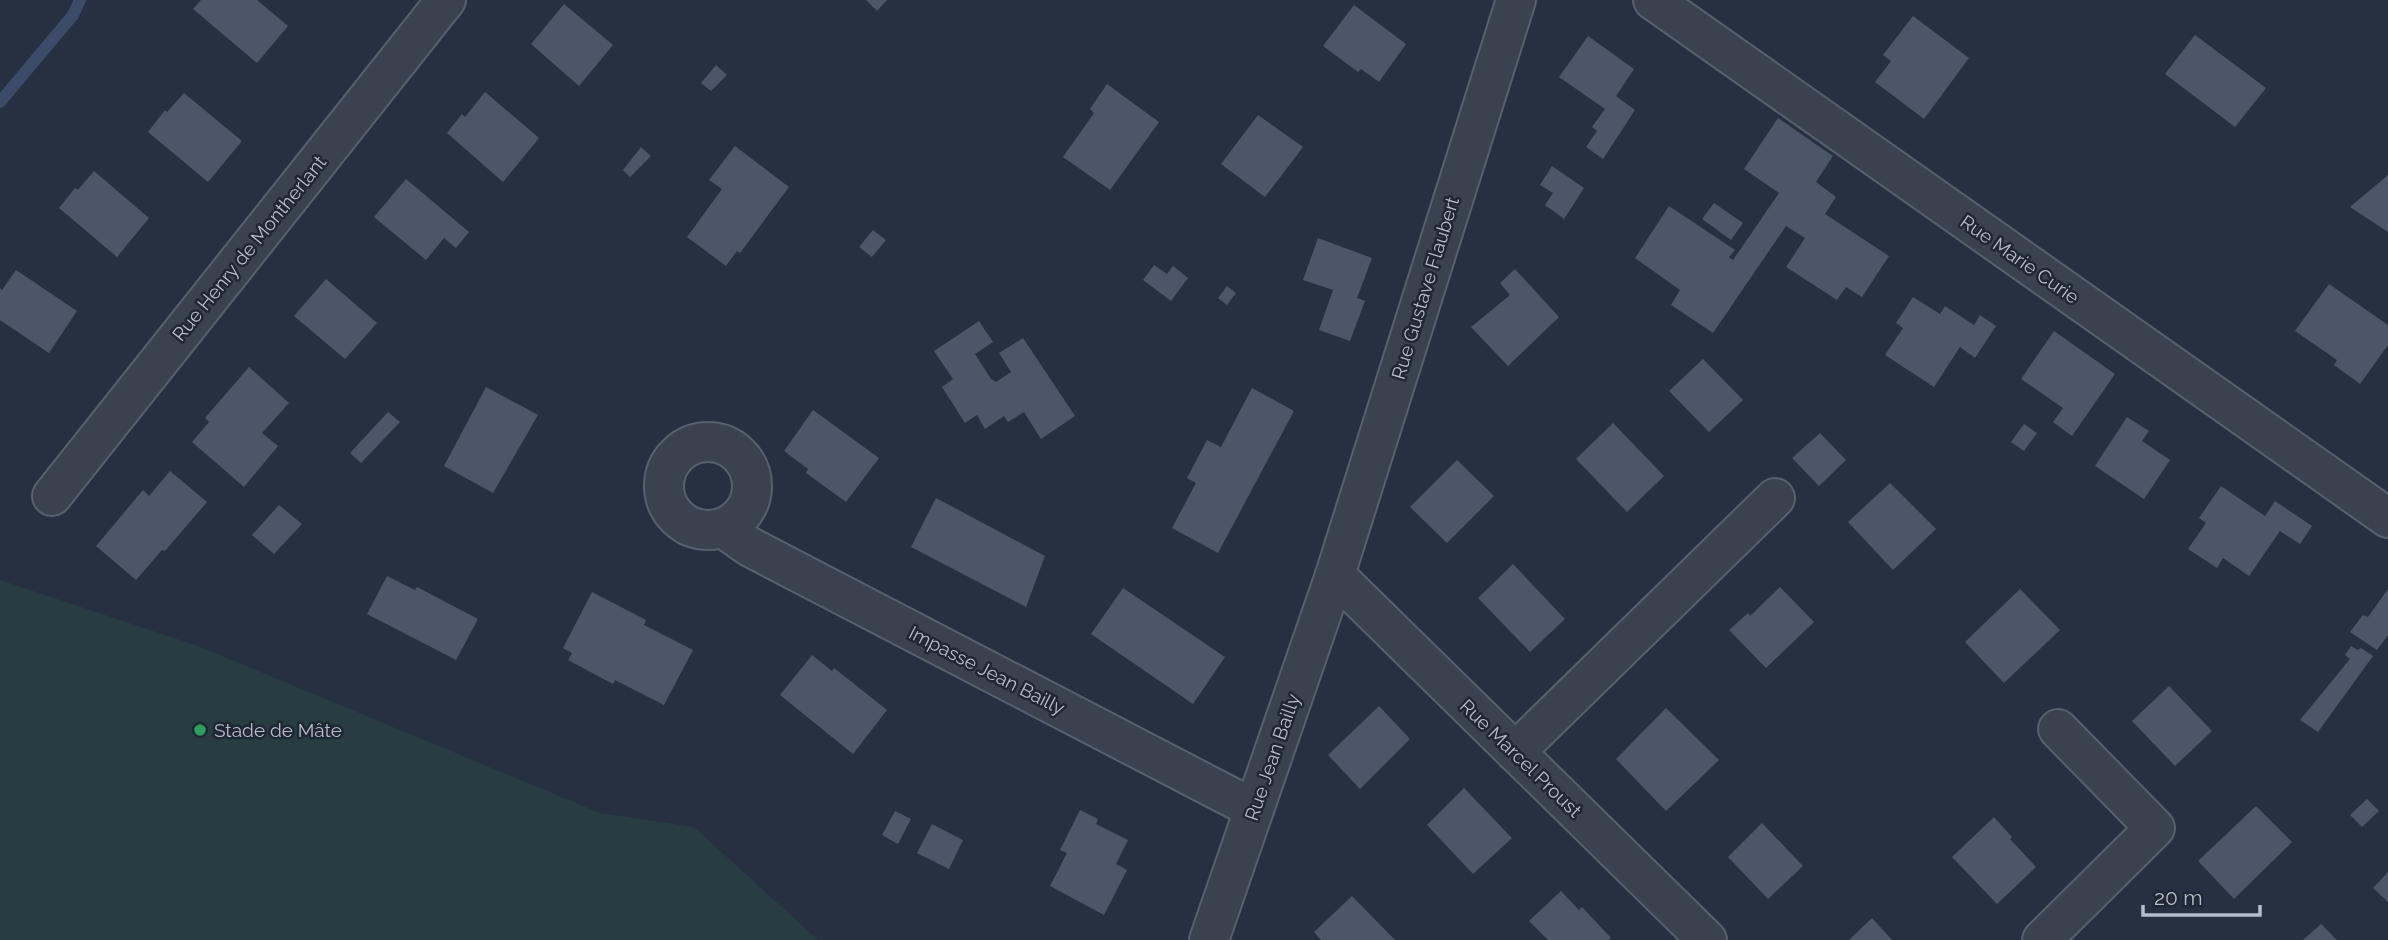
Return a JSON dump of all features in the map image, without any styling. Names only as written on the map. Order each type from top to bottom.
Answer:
[{"type":"street","name":"Rue Henry de Montherlant","points":[[52,496],[446,0]]},
{"type":"street","name":"Rue Gustave Flaubert","points":[[1335,575],[1516,0]]},
{"type":"street","name":"Rue Marie Curie","points":[[1653,0],[2388,518]]},
{"type":"street","points":[[1515,752],[1775,498]]},
{"type":"street","name":"Impasse Jean Bailly","points":[[723,528],[750,547],[1254,808]]},
{"type":"street","name":"Rue Marcel Proust","points":[[1335,575],[1707,940]]},
{"type":"street","name":"Rue Jean Bailly","points":[[1209,940],[1335,575]]},
{"type":"street","points":[[2042,940],[2155,828],[2058,729]]},
{"type":"green space","name":"Stade de Mâte","points":[[0,580],[198,646],[600,813],[694,827],[818,940],[0,940]]},
{"type":"building","points":[[201,0],[257,0],[288,26],[257,63],[193,9]]},
{"type":"building","points":[[866,0],[887,0],[877,11]]},
{"type":"building","points":[[564,4],[613,45],[579,86],[531,44]]},
{"type":"building","points":[[1354,5],[1406,44],[1379,82],[1361,69],[1358,72],[1323,46]]},
{"type":"building","points":[[1913,16],[1969,58],[1924,119],[1875,82],[1891,61],[1883,55]]},
{"type":"building","points":[[2195,35],[2266,88],[2235,127],[2165,74]]},
{"type":"building","points":[[1588,36],[1634,69],[1616,96],[1635,110],[1603,159],[1586,147],[1597,131],[1592,127],[1605,109],[1559,77]]},
{"type":"building","points":[[716,65],[727,75],[711,91],[701,83]]},
{"type":"building","points":[[1107,84],[1159,122],[1110,190],[1063,157],[1094,113],[1090,109]]},
{"type":"building","points":[[485,92],[539,138],[503,182],[447,133],[462,114],[465,117]]},
{"type":"building","points":[[184,93],[242,141],[208,182],[148,132],[165,110],[167,112]]},
{"type":"building","points":[[1258,115],[1303,147],[1265,197],[1221,164]]},
{"type":"building","points":[[1778,118],[1833,156],[1816,182],[1836,197],[1825,214],[1889,256],[1862,297],[1846,287],[1837,300],[1786,267],[1805,238],[1786,226],[1713,333],[1671,305],[1680,290],[1635,258],[1669,206],[1735,250],[1729,257],[1733,260],[1779,193],[1744,169]]},
{"type":"building","points":[[735,146],[789,187],[740,253],[737,251],[726,266],[687,237],[722,189],[709,180]]},
{"type":"building","points":[[641,147],[651,156],[630,177],[623,170]]},
{"type":"building","points":[[1552,166],[1584,188],[1564,219],[1545,205],[1553,193],[1540,185]]},
{"type":"building","points":[[94,171],[149,218],[117,257],[59,208],[75,188],[78,190]]},
{"type":"building","points":[[2388,175],[2388,232],[2350,207]]},
{"type":"building","points":[[406,179],[469,232],[456,248],[444,238],[426,260],[374,217]]},
{"type":"building","points":[[1714,203],[1743,223],[1731,240],[1702,219]]},
{"type":"building","points":[[873,230],[886,240],[872,257],[859,247]]},
{"type":"building","points":[[1318,238],[1372,258],[1357,298],[1365,301],[1350,341],[1319,330],[1333,290],[1303,280]]},
{"type":"building","points":[[1154,265],[1167,274],[1173,266],[1188,278],[1171,301],[1143,280]]},
{"type":"building","points":[[1515,269],[1559,317],[1508,366],[1471,327],[1510,295],[1500,283]]},
{"type":"building","points":[[16,270],[77,311],[49,353],[0,320],[0,288],[2,290]]},
{"type":"building","points":[[326,279],[377,323],[345,359],[294,316]]},
{"type":"building","points":[[2329,284],[2388,325],[2388,345],[2360,384],[2334,365],[2337,360],[2295,331]]},
{"type":"building","points":[[1227,286],[1236,293],[1227,305],[1218,298]]},
{"type":"building","points":[[1913,297],[1940,314],[1945,306],[1974,325],[1980,315],[1996,326],[1975,358],[1960,347],[1934,387],[1885,355],[1903,328],[1896,323]]},
{"type":"building","points":[[979,321],[993,342],[975,354],[991,379],[996,382],[1011,372],[999,353],[1023,338],[1075,416],[1041,439],[1024,412],[1008,422],[1004,416],[985,429],[977,415],[965,423],[942,387],[953,379],[934,351]]},
{"type":"building","points":[[2054,331],[2115,374],[2072,436],[2053,422],[2063,408],[2021,379]]},
{"type":"building","points":[[1703,359],[1743,400],[1709,432],[1669,391]]},
{"type":"building","points":[[249,367],[289,403],[262,433],[278,446],[244,487],[192,442],[209,422],[205,418]]},
{"type":"building","points":[[486,387],[538,415],[493,493],[444,466]]},
{"type":"building","points":[[1252,388],[1294,411],[1218,553],[1172,528],[1196,483],[1187,478],[1207,440],[1221,447]]},
{"type":"building","points":[[813,410],[879,458],[846,502],[806,473],[808,469],[784,451]]},
{"type":"building","points":[[388,412],[400,422],[361,463],[350,453]]},
{"type":"building","points":[[2127,417],[2149,431],[2142,441],[2170,460],[2144,499],[2095,466]]},
{"type":"building","points":[[1613,423],[1664,476],[1627,512],[1576,459]]},
{"type":"building","points":[[2024,424],[2037,433],[2024,451],[2011,442]]},
{"type":"building","points":[[1820,433],[1846,460],[1819,486],[1792,458]]},
{"type":"building","points":[[1457,460],[1494,496],[1447,543],[1410,507]]},
{"type":"building","points":[[170,471],[207,502],[136,580],[96,546],[143,490],[149,496]]},
{"type":"building","points":[[1890,483],[1936,529],[1893,570],[1848,522]]},
{"type":"building","points":[[2221,486],[2265,516],[2275,501],[2312,526],[2300,544],[2280,531],[2249,576],[2223,558],[2217,568],[2188,549],[2206,523],[2199,518]]},
{"type":"building","points":[[936,498],[1045,556],[1026,607],[911,547]]},
{"type":"building","points":[[279,505],[302,524],[274,554],[252,535]]},
{"type":"building","points":[[1513,564],[1565,619],[1530,652],[1478,598]]},
{"type":"building","points":[[387,576],[415,590],[417,587],[478,619],[456,660],[367,614]]},
{"type":"building","points":[[1780,587],[1814,622],[1766,668],[1729,630],[1748,613],[1750,616]]},
{"type":"building","points":[[1123,588],[1225,657],[1193,704],[1091,634]]},
{"type":"building","points":[[2020,589],[2060,630],[2004,683],[1965,642]]},
{"type":"building","points":[[2388,589],[2388,635],[2377,650],[2350,632],[2363,615],[2368,617]]},
{"type":"building","points":[[592,592],[646,620],[644,625],[693,650],[664,705],[615,680],[613,684],[568,660],[572,653],[563,648]]},
{"type":"building","points":[[2351,646],[2358,650],[2361,648],[2373,656],[2318,732],[2300,720],[2350,659],[2345,655]]},
{"type":"building","points":[[812,655],[832,671],[834,668],[887,710],[853,754],[780,695]]},
{"type":"building","points":[[2169,686],[2212,731],[2175,766],[2132,721]]},
{"type":"building","points":[[1379,706],[1410,739],[1360,789],[1328,755]]},
{"type":"building","points":[[1666,708],[1719,760],[1666,811],[1616,759]]},
{"type":"building","points":[[1464,788],[1512,838],[1473,874],[1427,825]]},
{"type":"building","points":[[2367,799],[2379,811],[2362,827],[2350,815]]},
{"type":"building","points":[[2256,806],[2292,842],[2234,899],[2198,861]]},
{"type":"building","points":[[1080,810],[1098,819],[1096,824],[1128,840],[1116,864],[1127,870],[1104,915],[1050,886],[1067,853],[1060,850]]},
{"type":"building","points":[[895,811],[911,819],[898,844],[882,835]]},
{"type":"building","points":[[1994,817],[2036,867],[1997,904],[1952,857]]},
{"type":"building","points":[[1762,823],[1803,866],[1768,899],[1728,857]]},
{"type":"building","points":[[932,824],[963,840],[949,869],[917,853]]},
{"type":"building","points":[[2388,872],[2388,902],[2373,888]]},
{"type":"building","points":[[1561,891],[1579,910],[1582,907],[1611,938],[1548,940],[1529,921]]},
{"type":"building","points":[[1352,896],[1395,940],[1321,940],[1314,932]]},
{"type":"building","points":[[1872,918],[1892,940],[1849,940]]},
{"type":"building","points":[[2321,924],[2337,940],[2303,940]]},
{"type":"waterway","points":[[0,102],[73,15],[80,0]]},
{"type":"place","name":"Stade de Mâte","points":[[200,730]]}]
